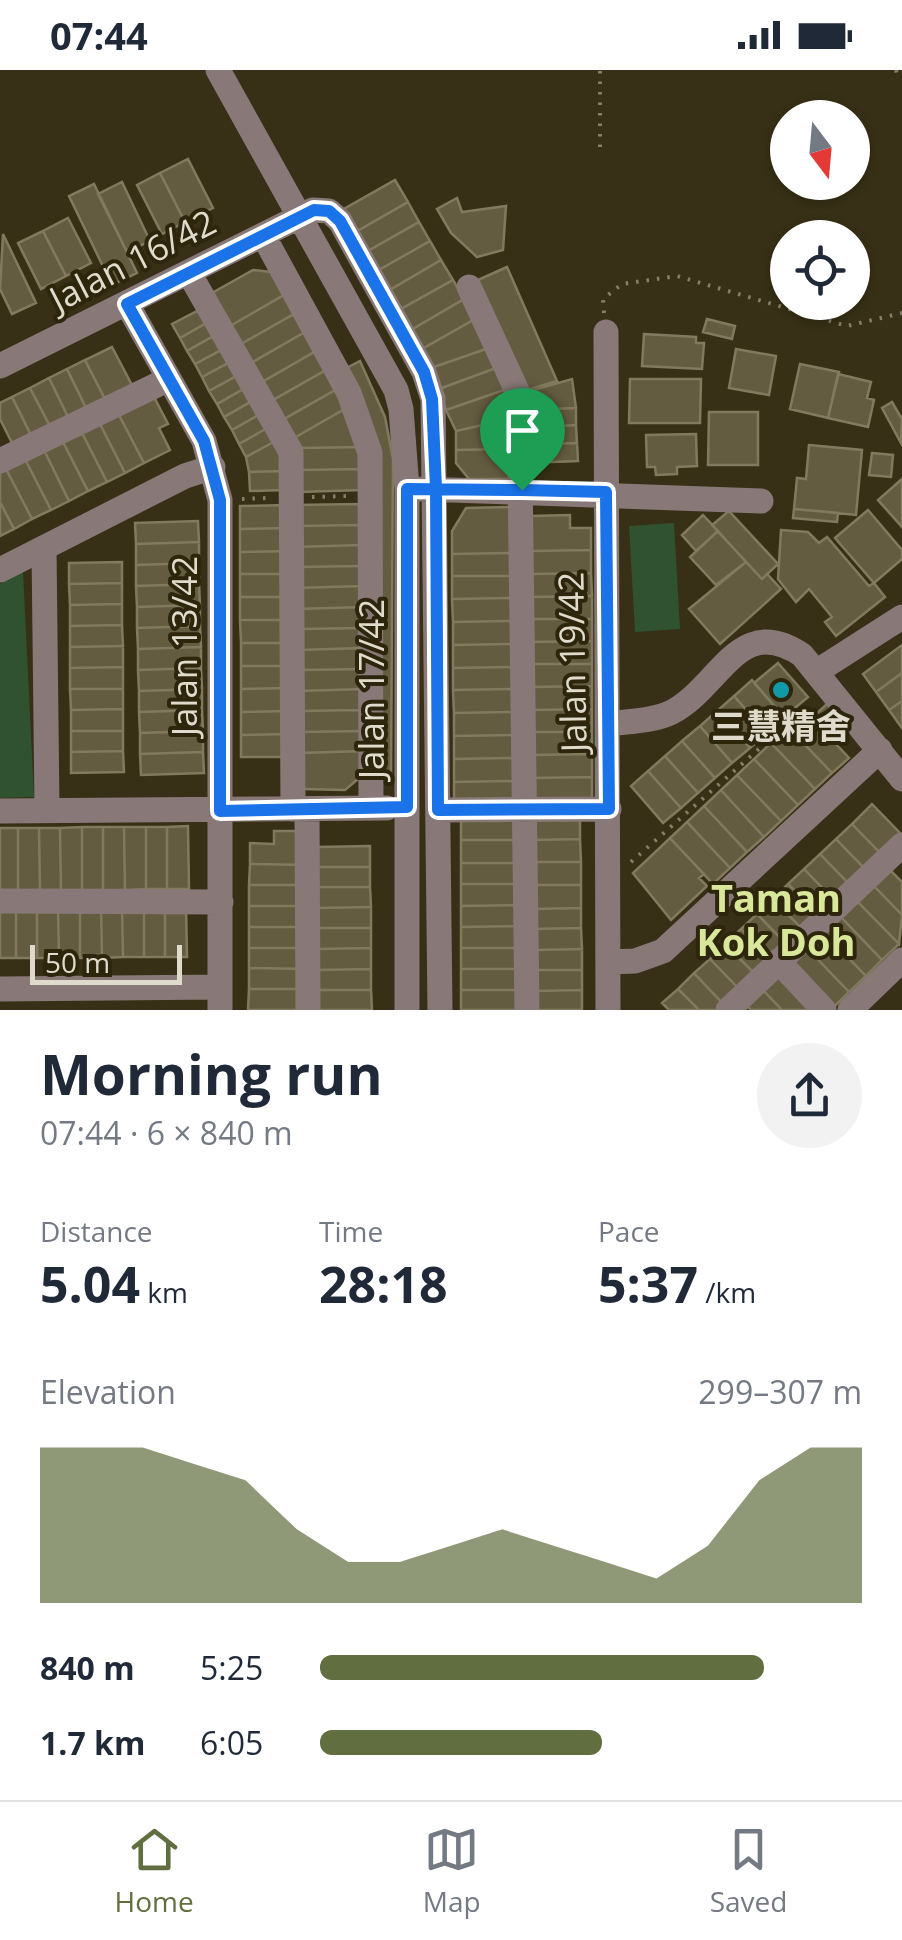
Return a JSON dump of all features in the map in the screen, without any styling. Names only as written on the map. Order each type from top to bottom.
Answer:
[{"type":"street","name":"Jalan 17/42","points":[[218,70],[399,399],[407,489],[408,1010]]},
{"type":"street","points":[[296,218],[314,210],[329,211],[340,221],[424,372],[432,399],[440,1010]]},
{"type":"street","name":"Jalan 16/42","points":[[0,366],[296,218]]},
{"type":"street","points":[[263,235],[348,393],[370,453],[371,808]]},
{"type":"street","points":[[189,273],[291,452],[308,1010]]},
{"type":"street","points":[[469,287],[519,395],[527,1010]]},
{"type":"street","name":"Jalan 13/42","points":[[127,304],[204,441],[220,500],[220,998]]},
{"type":"street","name":"Jalan 19/42","points":[[606,332],[608,1010]]},
{"type":"street","points":[[0,460],[169,379]]},
{"type":"street","points":[[0,570],[186,476],[213,467]]},
{"type":"street","points":[[407,489],[606,492],[762,500]]},
{"type":"street","points":[[44,549],[47,810]]},
{"type":"street","points":[[816,672],[900,621]]},
{"type":"street","points":[[610,724],[675,710],[740,652],[764,638],[781,640],[802,654],[902,778]]},
{"type":"street","points":[[608,962],[635,961],[664,951],[880,750]]},
{"type":"street","points":[[0,811],[407,807]]},
{"type":"street","points":[[438,810],[609,809]]},
{"type":"street","points":[[728,1010],[902,845]]},
{"type":"street","points":[[0,901],[221,902]]},
{"type":"street","points":[[850,1010],[902,960]]},
{"type":"street","points":[[778,961],[824,1010]]},
{"type":"street","points":[[0,989],[220,998]]},
{"type":"path","points":[[600,70],[600,147]]},
{"type":"path","points":[[896,70],[898,78]]},
{"type":"path","points":[[606,332],[603,299],[622,284],[677,276],[760,298],[832,324],[854,325],[902,314]]},
{"type":"path","points":[[628,865],[814,700]]},
{"type":"green space","points":[[674,523],[680,629],[635,632],[629,526]]},
{"type":"green space","points":[[23,572],[34,797],[0,798],[0,584]]},
{"type":"building","points":[[188,159],[213,208],[185,222],[160,173]]},
{"type":"building","points":[[160,173],[185,222],[162,234],[137,185]]},
{"type":"building","points":[[395,180],[408,202],[354,233],[342,210]]},
{"type":"building","points":[[122,182],[150,241],[127,252],[98,194]]},
{"type":"building","points":[[94,184],[137,273],[112,285],[69,196]]},
{"type":"building","points":[[457,198],[462,212],[506,206],[503,250],[477,257],[451,233],[437,209]]},
{"type":"building","points":[[408,202],[419,222],[366,252],[354,233]]},
{"type":"building","points":[[68,218],[91,263],[66,276],[43,231]]},
{"type":"building","points":[[419,222],[430,241],[377,271],[366,252]]},
{"type":"building","points":[[43,231],[66,276],[41,289],[18,243]]},
{"type":"building","points":[[3,234],[36,303],[12,314],[0,289]]},
{"type":"building","points":[[430,241],[441,260],[388,291],[377,271]]},
{"type":"building","points":[[441,260],[453,280],[399,310],[388,291]]},
{"type":"building","points":[[507,267],[557,381],[527,390],[478,280]]},
{"type":"building","points":[[253,270],[271,272],[284,295],[230,326],[212,293]]},
{"type":"building","points":[[453,280],[464,299],[411,330],[399,310]]},
{"type":"building","points":[[284,295],[294,314],[241,344],[230,326]]},
{"type":"building","points":[[464,299],[475,319],[422,349],[411,330]]},
{"type":"building","points":[[203,308],[210,321],[180,338],[172,324]]},
{"type":"building","points":[[294,314],[305,332],[251,363],[241,344]]},
{"type":"building","points":[[475,319],[489,348],[431,368],[422,349]]},
{"type":"building","points":[[707,319],[735,326],[732,339],[703,332]]},
{"type":"building","points":[[210,321],[217,334],[187,351],[180,338]]},
{"type":"building","points":[[305,332],[316,351],[262,382],[251,363]]},
{"type":"building","points":[[217,334],[225,348],[195,364],[187,351]]},
{"type":"building","points":[[644,334],[696,337],[696,343],[704,343],[702,369],[642,366]]},
{"type":"building","points":[[112,347],[134,389],[107,403],[85,360]]},
{"type":"building","points":[[225,348],[232,361],[202,377],[195,364]]},
{"type":"building","points":[[489,348],[496,368],[439,389],[431,368]]},
{"type":"building","points":[[736,349],[776,356],[769,395],[729,388]]},
{"type":"building","points":[[316,351],[326,370],[273,400],[262,382]]},
{"type":"building","points":[[85,360],[107,403],[88,412],[67,369]]},
{"type":"building","points":[[232,361],[240,374],[209,391],[202,377]]},
{"type":"building","points":[[360,361],[385,417],[393,459],[391,775],[375,775],[367,422],[343,370]]},
{"type":"building","points":[[800,364],[839,372],[828,418],[790,409]]},
{"type":"building","points":[[496,368],[504,390],[446,410],[439,389]]},
{"type":"building","points":[[67,369],[88,412],[70,421],[49,378]]},
{"type":"building","points":[[326,370],[337,389],[284,419],[273,400]]},
{"type":"building","points":[[240,374],[247,387],[217,404],[209,391]]},
{"type":"building","points":[[838,374],[871,382],[867,398],[874,400],[868,427],[828,418]]},
{"type":"building","points":[[49,378],[70,421],[52,430],[30,388]]},
{"type":"building","points":[[572,379],[576,408],[524,410],[523,393]]},
{"type":"building","points":[[630,379],[701,379],[700,423],[629,423]]},
{"type":"building","points":[[247,387],[254,400],[224,417],[217,404]]},
{"type":"building","points":[[30,388],[52,430],[33,439],[12,397]]},
{"type":"building","points":[[337,389],[348,407],[294,438],[284,419]]},
{"type":"building","points":[[504,390],[513,418],[456,431],[446,410]]},
{"type":"building","points":[[153,395],[168,424],[159,428],[170,450],[144,463],[118,413]]},
{"type":"building","points":[[12,397],[33,439],[15,449],[0,419],[0,403]]},
{"type":"building","points":[[254,400],[262,413],[232,430],[224,417]]},
{"type":"building","points":[[892,402],[902,419],[901,443],[882,408]]},
{"type":"building","points":[[348,407],[360,447],[299,448],[294,438]]},
{"type":"building","points":[[576,408],[576,425],[524,428],[524,410]]},
{"type":"building","points":[[709,412],[758,412],[758,465],[708,465]]},
{"type":"building","points":[[118,413],[144,463],[125,473],[99,422]]},
{"type":"building","points":[[262,413],[269,427],[239,444],[232,430]]},
{"type":"building","points":[[513,418],[515,449],[456,450],[456,431]]},
{"type":"building","points":[[99,422],[125,473],[107,482],[81,431]]},
{"type":"building","points":[[576,425],[577,443],[525,445],[524,428]]},
{"type":"building","points":[[269,427],[277,440],[246,457],[239,444]]},
{"type":"building","points":[[81,431],[107,482],[88,491],[62,440]]},
{"type":"building","points":[[696,434],[697,466],[677,467],[677,474],[656,475],[655,467],[647,467],[646,435]]},
{"type":"building","points":[[62,440],[88,491],[69,501],[44,450]]},
{"type":"building","points":[[277,440],[285,471],[249,472],[246,457]]},
{"type":"building","points":[[577,443],[578,461],[526,463],[525,445]]},
{"type":"building","points":[[809,445],[862,450],[856,515],[794,509],[797,478],[806,479]]},
{"type":"building","points":[[360,447],[360,469],[300,470],[299,448]]},
{"type":"building","points":[[515,449],[515,479],[469,479],[456,463],[456,450]]},
{"type":"building","points":[[44,450],[69,501],[51,510],[25,459]]},
{"type":"building","points":[[872,453],[893,455],[891,477],[869,475]]},
{"type":"building","points":[[25,459],[51,510],[32,519],[6,469]]},
{"type":"building","points":[[6,469],[32,519],[14,529],[0,502],[0,472]]},
{"type":"building","points":[[360,469],[361,490],[300,492],[300,470]]},
{"type":"building","points":[[285,471],[285,490],[250,491],[249,472]]},
{"type":"building","points":[[902,479],[902,527],[878,500]]},
{"type":"building","points":[[0,502],[14,529],[0,536]]},
{"type":"building","points":[[361,504],[361,525],[296,526],[296,505]]},
{"type":"building","points":[[287,505],[288,528],[240,529],[240,506]]},
{"type":"building","points":[[515,507],[516,553],[452,554],[452,531],[466,508]]},
{"type":"building","points":[[794,509],[838,513],[837,522],[793,518]]},
{"type":"building","points":[[868,510],[902,550],[902,559],[874,583],[835,538]]},
{"type":"building","points":[[729,511],[778,564],[762,579],[712,525]]},
{"type":"building","points":[[570,515],[570,528],[591,528],[591,550],[531,551],[531,516]]},
{"type":"building","points":[[703,515],[718,531],[696,551],[682,535]]},
{"type":"building","points":[[198,521],[199,542],[136,544],[135,523]]},
{"type":"building","points":[[361,525],[361,545],[296,547],[296,526]]},
{"type":"building","points":[[288,528],[288,551],[240,552],[240,529]]},
{"type":"building","points":[[781,530],[808,532],[819,543],[827,537],[869,586],[874,583],[885,597],[836,636],[825,622],[832,617],[809,589],[796,602],[778,579]]},
{"type":"building","points":[[718,531],[746,562],[716,585],[690,557]]},
{"type":"building","points":[[199,542],[199,563],[136,565],[136,544]]},
{"type":"building","points":[[361,545],[362,566],[297,567],[296,547]]},
{"type":"building","points":[[591,550],[591,573],[531,574],[531,551]]},
{"type":"building","points":[[288,551],[288,574],[240,574],[240,552]]},
{"type":"building","points":[[516,553],[516,576],[452,576],[452,554]]},
{"type":"building","points":[[122,562],[122,583],[69,584],[69,563]]},
{"type":"building","points":[[746,562],[762,579],[767,574],[781,589],[720,644],[689,609]]},
{"type":"building","points":[[199,563],[199,584],[136,586],[136,565]]},
{"type":"building","points":[[362,566],[362,586],[297,588],[297,567]]},
{"type":"building","points":[[591,573],[592,596],[531,597],[531,574]]},
{"type":"building","points":[[240,574],[288,574],[288,597],[240,597]]},
{"type":"building","points":[[452,576],[516,576],[516,598],[452,599]]},
{"type":"building","points":[[122,583],[122,604],[70,605],[69,584]]},
{"type":"building","points":[[199,584],[200,605],[137,607],[136,586]]},
{"type":"building","points":[[362,586],[362,607],[297,609],[297,588]]},
{"type":"building","points":[[592,596],[592,619],[532,619],[531,597]]},
{"type":"building","points":[[240,597],[288,597],[288,620],[240,620]]},
{"type":"building","points":[[516,598],[516,621],[453,622],[452,599]]},
{"type":"building","points":[[122,604],[122,625],[70,626],[70,605]]},
{"type":"building","points":[[200,605],[200,626],[137,628],[137,607]]},
{"type":"building","points":[[362,607],[363,628],[298,629],[297,609]]},
{"type":"building","points":[[532,619],[592,619],[592,641],[532,642]]},
{"type":"building","points":[[240,620],[288,620],[288,643],[241,643]]},
{"type":"building","points":[[516,621],[516,644],[453,645],[453,622]]},
{"type":"building","points":[[122,625],[123,646],[70,647],[70,626]]},
{"type":"building","points":[[200,626],[201,647],[138,649],[137,628]]},
{"type":"building","points":[[363,628],[363,648],[298,650],[298,629]]},
{"type":"building","points":[[592,641],[592,664],[532,664],[532,642]]},
{"type":"building","points":[[241,643],[288,643],[288,666],[241,666]]},
{"type":"building","points":[[516,644],[517,667],[453,668],[453,645]]},
{"type":"building","points":[[902,645],[902,673],[876,692],[863,674]]},
{"type":"building","points":[[123,646],[123,667],[70,668],[70,647]]},
{"type":"building","points":[[201,647],[201,668],[138,670],[138,649]]},
{"type":"building","points":[[363,648],[364,669],[299,670],[298,650]]},
{"type":"building","name":"三慧精舍","points":[[778,663],[808,697],[784,717],[754,683]]},
{"type":"building","points":[[532,664],[592,664],[592,686],[532,687]]},
{"type":"building","points":[[241,666],[288,666],[289,688],[241,689]]},
{"type":"building","points":[[123,667],[123,689],[70,689],[70,668]]},
{"type":"building","points":[[517,667],[517,689],[453,690],[453,668]]},
{"type":"building","points":[[201,668],[202,689],[139,691],[138,670]]},
{"type":"building","points":[[364,669],[364,689],[299,691],[299,670]]},
{"type":"building","points":[[902,673],[902,701],[889,710],[876,692]]},
{"type":"building","points":[[752,680],[784,717],[767,733],[734,696]]},
{"type":"building","points":[[592,686],[592,709],[532,710],[532,687]]},
{"type":"building","points":[[289,688],[288,711],[241,712],[241,689]]},
{"type":"building","points":[[70,689],[123,689],[123,709],[71,710]]},
{"type":"building","points":[[202,689],[202,710],[139,712],[139,691]]},
{"type":"building","points":[[364,689],[364,710],[300,711],[299,691]]},
{"type":"building","points":[[517,689],[517,712],[454,713],[453,690]]},
{"type":"building","points":[[734,696],[767,733],[750,748],[717,711]]},
{"type":"building","points":[[902,701],[902,728],[889,710]]},
{"type":"building","points":[[828,703],[838,713],[821,728],[849,758],[832,773],[788,727],[805,711],[812,718]]},
{"type":"building","points":[[123,709],[123,731],[71,731],[71,710]]},
{"type":"building","points":[[592,709],[592,732],[532,732],[532,710]]},
{"type":"building","points":[[202,710],[203,731],[140,733],[139,712]]},
{"type":"building","points":[[364,710],[365,731],[300,732],[300,711]]},
{"type":"building","points":[[288,711],[289,734],[241,735],[241,712]]},
{"type":"building","points":[[717,711],[750,748],[732,763],[700,726]]},
{"type":"building","points":[[517,712],[517,735],[454,736],[454,713]]},
{"type":"building","points":[[700,726],[732,763],[715,778],[682,741]]},
{"type":"building","points":[[788,727],[832,773],[815,789],[771,743]]},
{"type":"building","points":[[71,731],[123,731],[123,751],[71,752]]},
{"type":"building","points":[[203,731],[203,752],[140,754],[140,733]]},
{"type":"building","points":[[365,731],[365,751],[300,753],[300,732]]},
{"type":"building","points":[[532,732],[592,732],[592,754],[532,755]]},
{"type":"building","points":[[289,734],[289,757],[241,757],[241,735]]},
{"type":"building","points":[[517,735],[517,758],[454,759],[454,736]]},
{"type":"building","points":[[682,741],[715,778],[698,793],[665,756]]},
{"type":"building","points":[[771,743],[815,789],[798,805],[754,759]]},
{"type":"building","points":[[123,751],[124,772],[71,773],[71,752]]},
{"type":"building","points":[[365,751],[364,774],[345,790],[302,789],[300,753]]},
{"type":"building","points":[[203,752],[204,773],[141,775],[140,754]]},
{"type":"building","points":[[592,754],[592,777],[532,778],[532,755]]},
{"type":"building","points":[[665,756],[698,793],[681,808],[648,771]]},
{"type":"building","points":[[517,758],[517,781],[454,782],[454,759]]},
{"type":"building","points":[[754,759],[798,805],[781,821],[737,775]]},
{"type":"building","points":[[648,771],[681,808],[663,823],[631,786]]},
{"type":"building","points":[[737,775],[781,821],[764,837],[721,790]]},
{"type":"building","points":[[592,777],[592,800],[532,800],[532,778]]},
{"type":"building","points":[[517,781],[518,804],[454,805],[454,782]]},
{"type":"building","points":[[721,790],[764,837],[747,852],[704,806]]},
{"type":"building","points":[[872,804],[902,835],[883,856],[852,824]]},
{"type":"building","points":[[704,806],[747,852],[730,868],[687,822]]},
{"type":"building","points":[[461,815],[518,815],[518,840],[461,840]]},
{"type":"building","points":[[580,816],[580,839],[533,840],[533,817]]},
{"type":"building","points":[[687,822],[730,868],[713,884],[670,838]]},
{"type":"building","points":[[852,824],[883,856],[867,871],[836,839]]},
{"type":"building","points":[[188,826],[189,889],[167,889],[167,827]]},
{"type":"building","points":[[82,827],[82,890],[61,890],[60,828]]},
{"type":"building","points":[[82,827],[103,827],[103,890],[82,890]]},
{"type":"building","points":[[103,827],[124,827],[125,890],[103,890]]},
{"type":"building","points":[[124,827],[146,827],[146,889],[125,890]]},
{"type":"building","points":[[146,827],[167,827],[167,889],[146,889]]},
{"type":"building","points":[[0,828],[18,828],[18,891],[0,891]]},
{"type":"building","points":[[18,828],[39,828],[40,890],[18,891]]},
{"type":"building","points":[[39,828],[60,828],[61,890],[40,890]]},
{"type":"building","points":[[274,831],[303,831],[303,865],[250,864],[250,843],[274,844]]},
{"type":"building","points":[[670,838],[704,874],[699,878],[707,886],[671,920],[633,873]]},
{"type":"building","points":[[580,839],[581,862],[534,862],[533,840]]},
{"type":"building","points":[[836,839],[867,871],[851,886],[820,854]]},
{"type":"building","points":[[461,840],[518,840],[518,863],[461,863]]},
{"type":"building","points":[[370,846],[370,867],[317,867],[317,847]]},
{"type":"building","points":[[820,854],[851,886],[835,901],[804,869]]},
{"type":"building","points":[[534,862],[581,862],[581,885],[534,885]]},
{"type":"building","points":[[461,863],[518,863],[518,884],[461,884]]},
{"type":"building","points":[[250,864],[303,865],[303,885],[249,885]]},
{"type":"building","points":[[317,867],[370,867],[370,887],[317,887]]},
{"type":"building","points":[[804,869],[835,901],[820,916],[788,884]]},
{"type":"building","points":[[889,869],[902,882],[902,915],[873,885]]},
{"type":"building","points":[[461,884],[518,884],[518,905],[461,906]]},
{"type":"building","points":[[788,884],[820,916],[804,931],[773,899]]},
{"type":"building","points":[[249,885],[303,885],[303,906],[249,906]]},
{"type":"building","points":[[534,885],[581,885],[581,908],[534,909]]},
{"type":"building","points":[[873,885],[902,915],[899,944],[856,900]]},
{"type":"building","points":[[317,887],[370,887],[371,907],[317,908]]},
{"type":"building","points":[[773,899],[804,931],[788,946],[757,914]]},
{"type":"building","points":[[856,900],[899,944],[882,960],[840,916]]},
{"type":"building","points":[[186,904],[187,957],[165,957],[165,905]]},
{"type":"building","points":[[37,905],[58,905],[59,958],[37,958]]},
{"type":"building","points":[[37,905],[37,958],[16,958],[16,906]]},
{"type":"building","points":[[58,905],[80,905],[80,958],[59,958]]},
{"type":"building","points":[[80,905],[101,905],[102,958],[80,958]]},
{"type":"building","points":[[101,905],[122,905],[123,957],[102,958]]},
{"type":"building","points":[[122,905],[144,905],[144,957],[123,957]]},
{"type":"building","points":[[144,905],[165,905],[165,957],[144,957]]},
{"type":"building","points":[[518,905],[518,926],[461,927],[461,906]]},
{"type":"building","points":[[0,906],[16,906],[16,958],[0,958]]},
{"type":"building","points":[[249,906],[303,906],[302,927],[249,927]]},
{"type":"building","points":[[371,907],[371,928],[317,928],[317,908]]},
{"type":"building","points":[[581,908],[581,928],[534,929],[534,909]]},
{"type":"building","points":[[757,914],[788,946],[772,961],[741,929]]},
{"type":"building","points":[[840,916],[882,960],[866,976],[823,932]]},
{"type":"building","points":[[518,926],[518,948],[461,948],[461,927]]},
{"type":"building","points":[[249,927],[302,927],[302,948],[249,948]]},
{"type":"building","points":[[317,928],[371,928],[371,948],[317,949]]},
{"type":"building","points":[[581,928],[582,949],[535,950],[534,929]]},
{"type":"building","points":[[741,929],[772,961],[757,976],[725,944]]},
{"type":"building","points":[[823,932],[866,976],[849,992],[807,948]]},
{"type":"building","points":[[725,944],[757,976],[741,991],[710,959]]},
{"type":"building","points":[[249,948],[302,948],[302,969],[249,968]]},
{"type":"building","points":[[371,948],[371,969],[317,970],[317,949]]},
{"type":"building","points":[[461,948],[518,948],[518,969],[461,969]]},
{"type":"building","points":[[807,948],[849,992],[833,1008],[790,964]]},
{"type":"building","points":[[582,949],[582,970],[535,970],[535,950]]},
{"type":"building","points":[[710,959],[741,991],[725,1006],[694,973]]},
{"type":"building","points":[[249,968],[302,969],[302,989],[249,989]]},
{"type":"building","points":[[371,969],[371,990],[318,990],[317,970]]},
{"type":"building","points":[[461,969],[518,969],[518,990],[461,990]]},
{"type":"building","points":[[535,970],[582,970],[582,990],[535,991]]},
{"type":"building","points":[[694,973],[725,1006],[721,1010],[699,1010],[678,989]]},
{"type":"building","points":[[780,975],[809,1010],[782,1010],[763,990]]},
{"type":"building","points":[[249,989],[302,989],[302,1010],[248,1010]]},
{"type":"building","points":[[678,989],[699,1010],[669,1010],[662,1003]]},
{"type":"building","points":[[318,990],[371,990],[372,1010],[318,1010]]},
{"type":"building","points":[[461,990],[518,990],[518,1010],[461,1010]]},
{"type":"building","points":[[582,990],[582,1010],[535,1010],[535,991]]},
{"type":"building","points":[[763,990],[782,1010],[751,1010],[746,1005]]},
{"type":"place","name":"三慧精舍","points":[[781,690]]},
{"type":"district","name":"Taman Kok Doh","points":[[776,921]]},
{"type":"route","points":[[522,490],[436,488],[407,489],[407,807],[220,811],[220,500],[204,441],[127,304],[314,210],[329,211],[340,221],[430,386],[436,488],[438,810],[609,809],[606,492],[522,490]]}]
